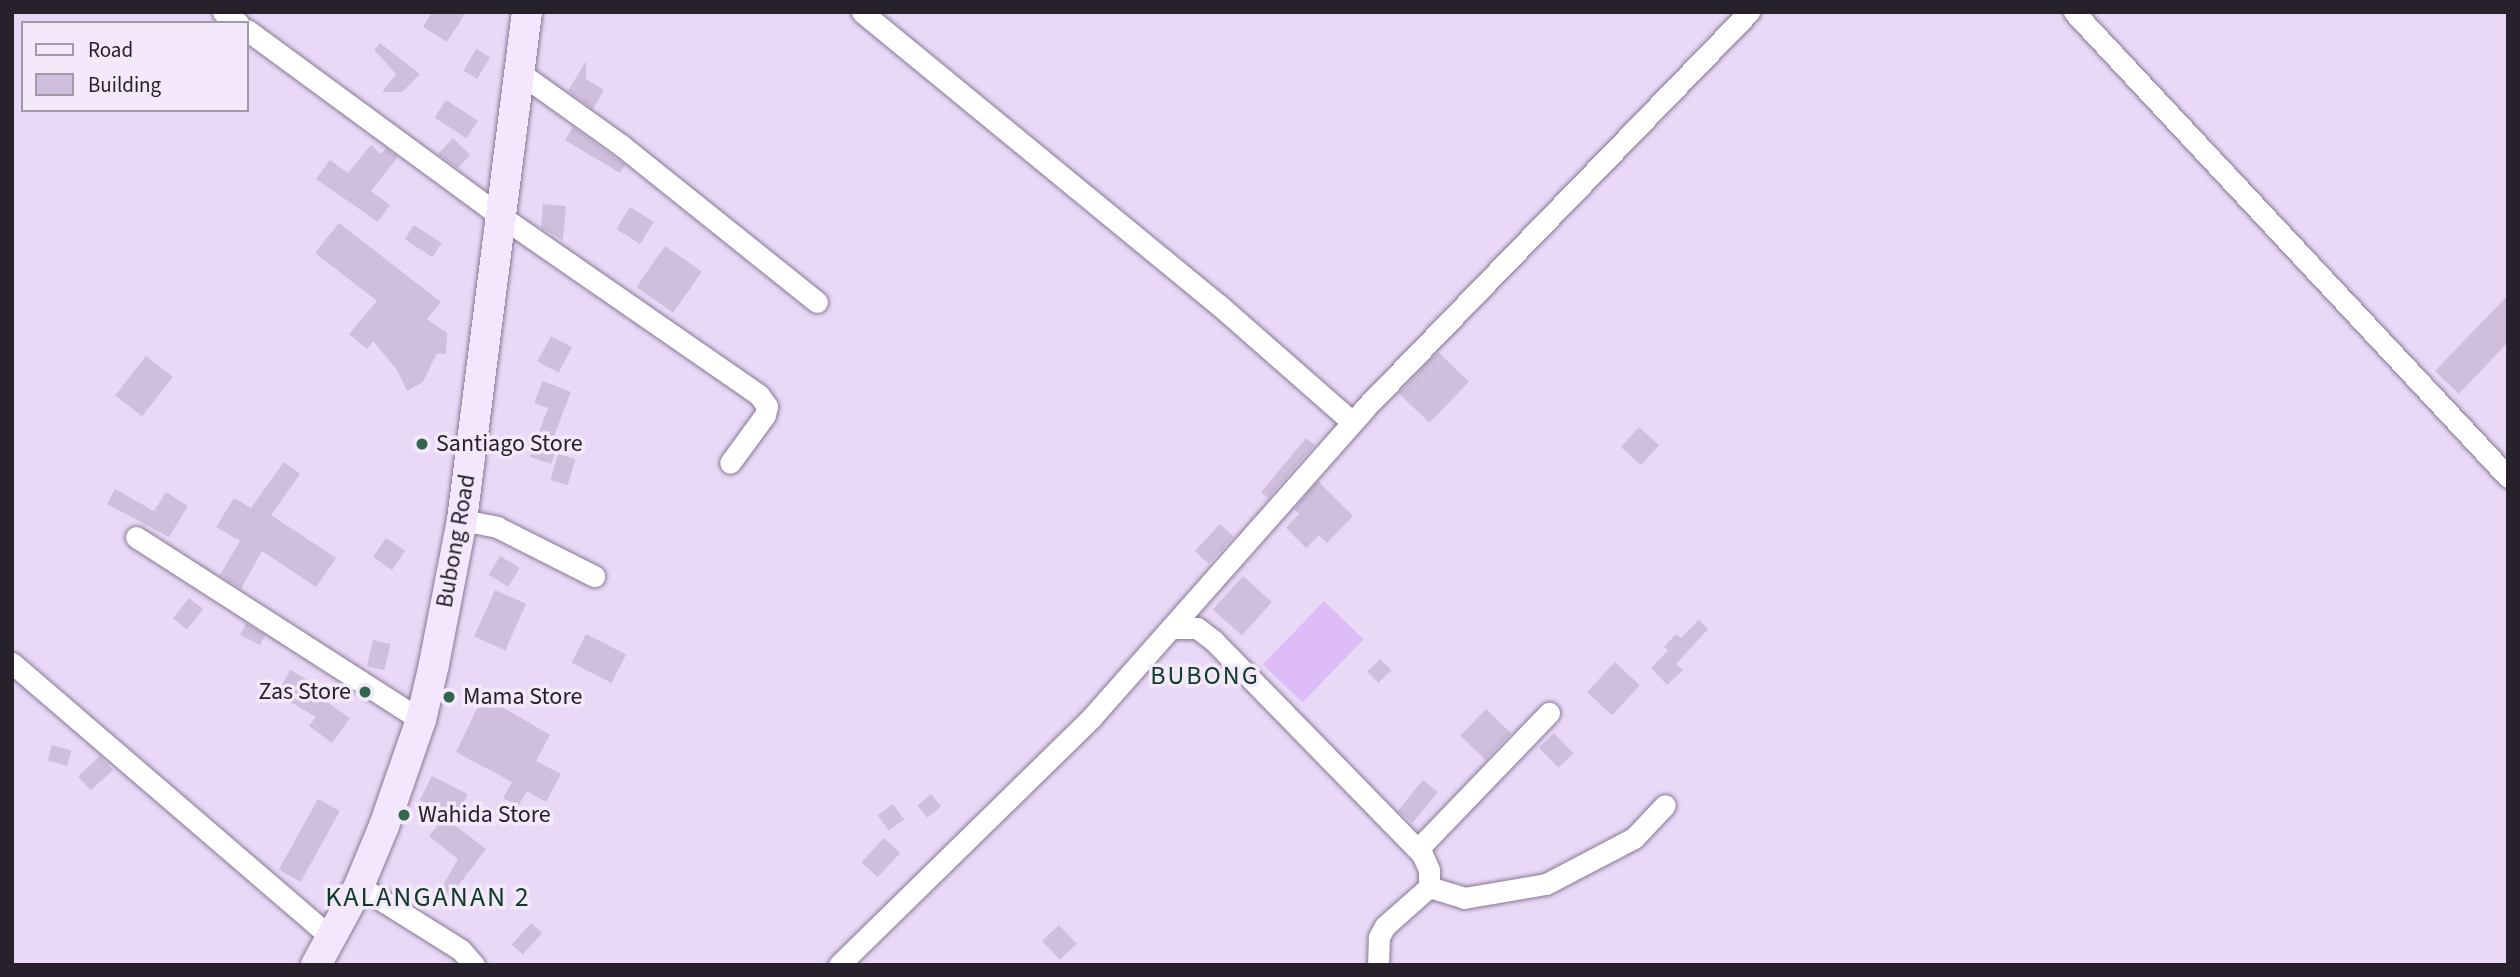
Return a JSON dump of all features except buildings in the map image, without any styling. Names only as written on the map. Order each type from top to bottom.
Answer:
[{"type":"main road","name":"Bubong Road","points":[[316,965],[359,886],[421,720],[462,520],[527,12]]},
{"type":"street","points":[[862,12],[1219,304],[1352,422]]},
{"type":"street","points":[[839,965],[1074,736],[1173,628],[1352,422],[1749,12]]},
{"type":"street","points":[[2074,12],[2508,477]]},
{"type":"street","points":[[248,31],[502,217],[765,401],[765,415],[730,463]]},
{"type":"street","points":[[520,73],[621,145],[817,302]]},
{"type":"street","points":[[462,520],[497,527],[594,576]]},
{"type":"street","points":[[136,537],[421,720]]},
{"type":"street","points":[[1173,628],[1197,628],[1214,641],[1418,849],[1429,870],[1429,887],[1385,926],[1379,937],[1378,965]]},
{"type":"street","points":[[12,663],[331,937]]},
{"type":"street","points":[[1418,849],[1549,713]]},
{"type":"street","points":[[1429,887],[1464,898],[1546,884],[1634,838],[1665,806]]},
{"type":"street","points":[[359,886],[461,950],[474,965]]},
{"type":"shaded area","points":[[1324,601],[1364,639],[1302,703],[1263,664]]},
{"type":"place","name":"Santiago Store","points":[[422,444]]},
{"type":"place","name":"Zas Store","points":[[365,692]]},
{"type":"place","name":"Mama Store","points":[[449,697]]},
{"type":"place","name":"Wahida Store","points":[[404,815]]},
{"type":"district","name":"BUBONG","points":[[1205,676]]},
{"type":"district","name":"KALANGANAN 2","points":[[428,897]]}]
